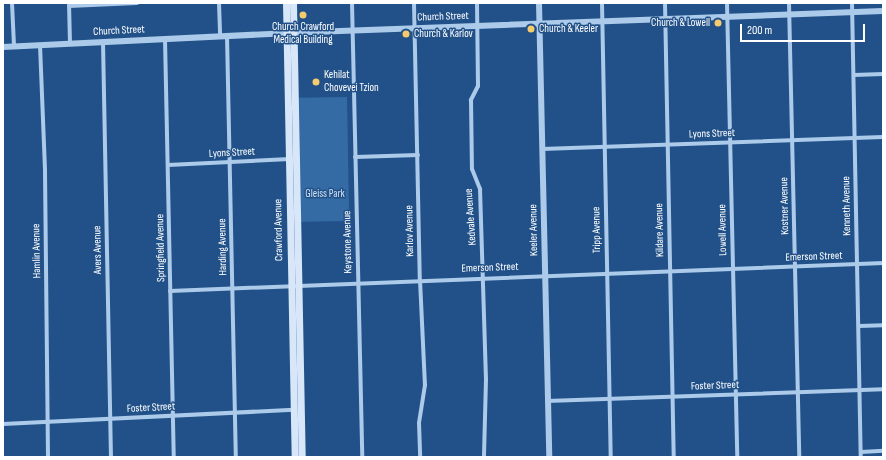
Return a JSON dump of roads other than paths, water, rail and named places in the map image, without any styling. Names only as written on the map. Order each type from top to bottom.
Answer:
[{"type":"main road","name":"Crawford Avenue","points":[[286,3],[290,33]]},
{"type":"main road","name":"Crawford Avenue","points":[[293,3],[290,33],[297,410],[295,457]]},
{"type":"main road","name":"Crawford Avenue","points":[[297,410],[302,457]]},
{"type":"street","points":[[12,3],[14,46]]},
{"type":"street","points":[[70,44],[69,5],[136,3]]},
{"type":"street","points":[[219,3],[220,36]]},
{"type":"street","name":"Keystone Avenue","points":[[352,3],[362,457]]},
{"type":"street","name":"Karlov Avenue","points":[[414,3],[420,280],[425,392],[419,423],[420,457]]},
{"type":"street","name":"Kedvale Avenue","points":[[477,3],[478,86],[471,100],[472,169],[480,189],[486,393],[484,457]]},
{"type":"street","name":"Keeler Avenue","points":[[540,3],[548,457]]},
{"type":"street","name":"Tripp Avenue","points":[[602,3],[611,457]]},
{"type":"street","name":"Kildare Avenue","points":[[665,3],[674,457]]},
{"type":"street","name":"Lowell Avenue","points":[[727,3],[736,457]]},
{"type":"street","name":"Kostner Avenue","points":[[789,3],[799,457]]},
{"type":"street","name":"Kenneth Avenue","points":[[852,3],[861,455]]},
{"type":"street","name":"Church Street","points":[[3,47],[352,30],[883,11]]},
{"type":"street","name":"Harding Avenue","points":[[227,36],[236,457]]},
{"type":"street","name":"Springfield Avenue","points":[[165,39],[174,457]]},
{"type":"street","name":"Avers Avenue","points":[[103,42],[111,457]]},
{"type":"street","name":"Hamlin Avenue","points":[[40,45],[45,171],[48,457]]},
{"type":"street","points":[[854,75],[883,74]]},
{"type":"street","name":"Lyons Street","points":[[542,149],[883,137]]},
{"type":"street","points":[[355,157],[418,154]]},
{"type":"street","name":"Lyons Street","points":[[168,165],[292,159]]},
{"type":"street","name":"Emerson Street","points":[[170,291],[358,282],[883,263]]},
{"type":"street","points":[[859,326],[883,325]]},
{"type":"street","name":"Foster Street","points":[[547,401],[883,389]]},
{"type":"street","name":"Foster Street","points":[[3,424],[297,410]]},
{"type":"street","points":[[861,455],[883,451]]},
{"type":"place","name":"Church Crawford Medical Building","points":[[303,15]]},
{"type":"place","name":"Church & Lowell","points":[[718,23]]},
{"type":"place","name":"Church & Keeler","points":[[531,29]]},
{"type":"place","name":"Church & Karlov","points":[[406,34]]},
{"type":"place","name":"Kehilat Chovevei Tzion","points":[[316,82]]},
{"type":"park label","name":"Gleiss Park","points":[[325,194]]}]
